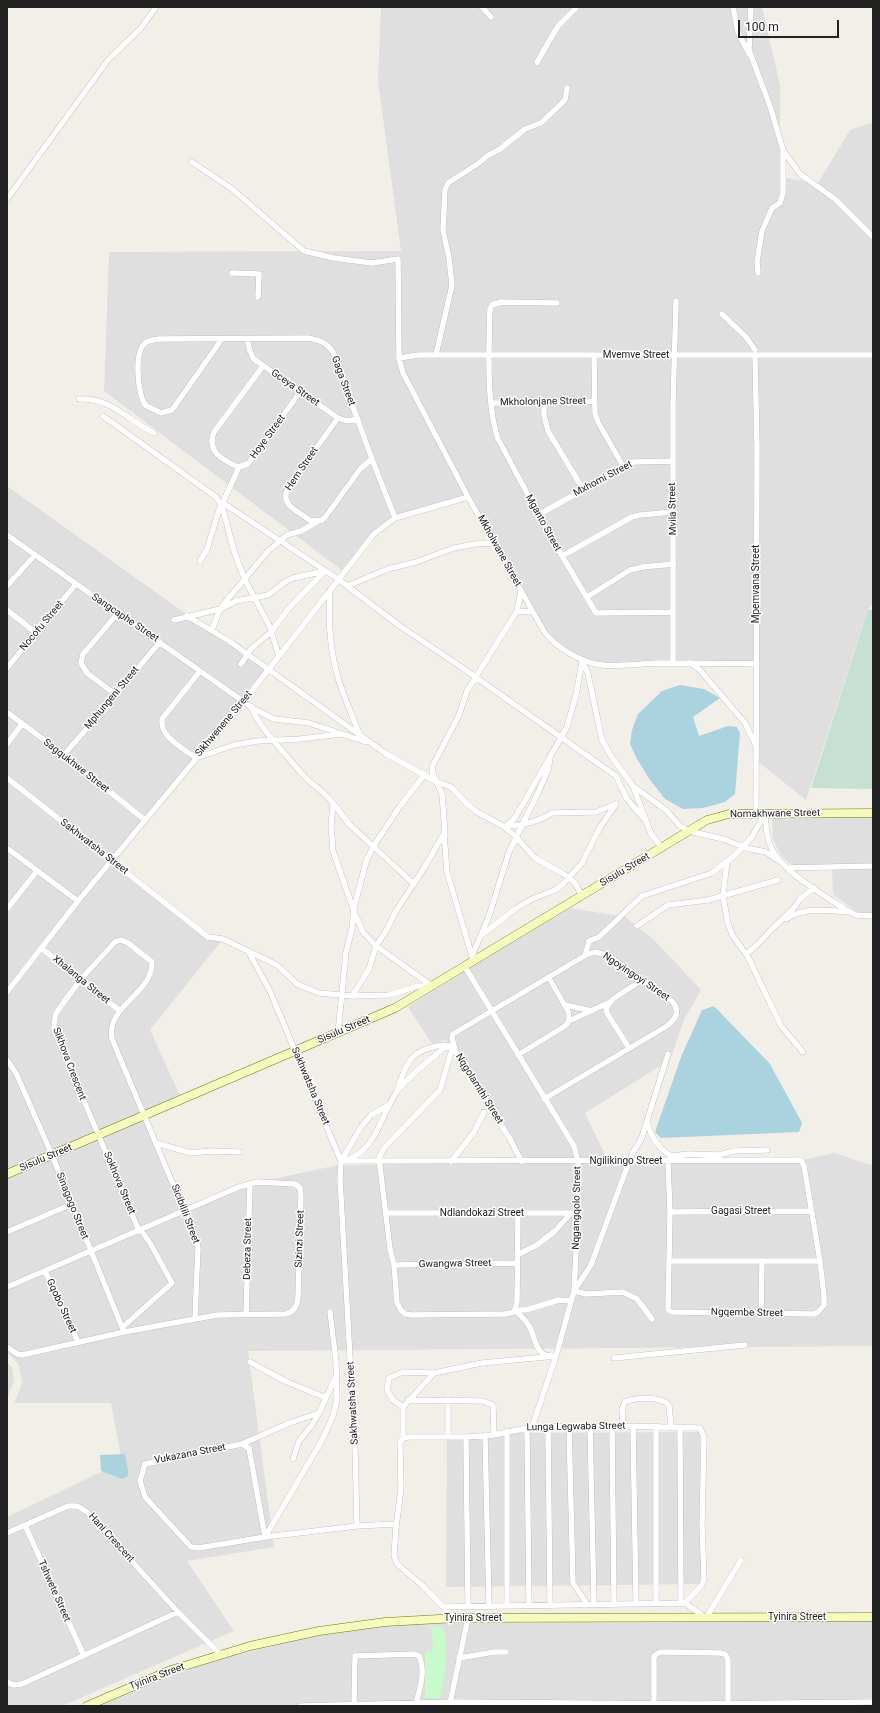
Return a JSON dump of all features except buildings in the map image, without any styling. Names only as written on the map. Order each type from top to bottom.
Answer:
[{"type":"street","points":[[7,199],[108,60],[141,28],[156,7]]},
{"type":"street","points":[[482,7],[492,17]]},
{"type":"street","points":[[537,62],[558,26],[577,7]]},
{"type":"street","points":[[733,7],[738,32],[753,60]]},
{"type":"street","points":[[750,9],[750,50],[770,106],[783,150],[784,193],[780,203],[772,208],[762,231],[757,262],[758,273]]},
{"type":"street","points":[[436,355],[452,285],[449,258],[443,230],[445,190],[448,183],[500,149],[525,129],[541,123],[565,100],[567,88]]},
{"type":"street","points":[[783,150],[800,174],[835,199],[873,237]]},
{"type":"street","name":"Mkholwane Street","points":[[192,162],[231,188],[304,252],[372,263],[398,259],[399,358],[403,373],[468,497],[544,633],[551,640],[559,647],[582,660],[602,665],[673,663],[757,664]]},
{"type":"street","points":[[232,273],[259,274],[258,297]]},
{"type":"street","name":"Mvila Street","points":[[673,663],[673,461],[676,301]]},
{"type":"street","name":"Mganto Street","points":[[557,303],[502,302],[492,305],[490,309],[489,354],[492,403],[495,431],[498,439],[538,515],[596,613],[673,612]]},
{"type":"street","points":[[722,314],[747,338],[755,353]]},
{"type":"street","name":"Gaga Street","points":[[222,339],[172,410],[161,413],[145,405],[139,392],[138,357],[144,345],[148,341],[159,338],[319,339],[324,342],[333,352],[395,518]]},
{"type":"street","name":"Gceya Street","points":[[247,339],[253,358],[263,366],[282,377],[300,392],[338,418]]},
{"type":"street","name":"Mvemve Street","points":[[399,358],[419,354],[674,356],[755,353],[873,355]]},
{"type":"street","name":"Mpemvana Street","points":[[755,353],[757,446],[756,813]]},
{"type":"street","points":[[594,355],[595,414],[623,466]]},
{"type":"street","points":[[200,560],[207,549],[210,536],[214,530],[222,504],[239,467],[233,465],[217,454],[212,448],[212,437],[263,366]]},
{"type":"street","name":"Hoye Street","points":[[239,467],[248,464],[300,392]]},
{"type":"street","points":[[79,399],[87,399],[118,409],[144,428],[154,433]]},
{"type":"street","name":"Mkholonjane Street","points":[[492,403],[594,402]]},
{"type":"street","points":[[544,403],[544,415],[548,431],[583,489]]},
{"type":"street","points":[[103,416],[216,497],[222,504],[347,586],[400,626],[457,664],[474,678],[616,776],[627,799],[646,821]]},
{"type":"street","points":[[338,418],[347,421],[358,419]]},
{"type":"street","name":"Hem Street","points":[[317,521],[311,521],[289,504],[286,494],[288,487],[338,418]]},
{"type":"street","points":[[212,630],[220,608],[268,551],[287,535],[301,531],[317,521],[322,520],[361,468],[372,459]]},
{"type":"street","name":"Mxhomi Street","points":[[538,515],[623,466],[633,462],[673,461]]},
{"type":"street","name":"Sikhwenene Street","points":[[7,992],[111,860],[244,701],[374,534],[395,518],[468,497]]},
{"type":"street","points":[[222,504],[234,554],[253,598],[269,625],[278,656]]},
{"type":"street","points":[[562,556],[632,517],[640,514],[673,512]]},
{"type":"street","name":"Sangcaphe Street","points":[[7,535],[251,706],[274,719],[309,723],[372,744]]},
{"type":"street","points":[[347,586],[388,569],[416,562],[454,548],[475,544],[494,543]]},
{"type":"street","points":[[7,586],[35,555]]},
{"type":"street","points":[[587,597],[630,570],[643,567],[674,564]]},
{"type":"street","points":[[174,620],[220,608],[236,601],[268,595],[293,578],[325,571]]},
{"type":"street","points":[[241,664],[247,654],[271,632],[289,608],[325,571]]},
{"type":"street","name":"Nocofu Street","points":[[7,668],[76,584]]},
{"type":"street","points":[[330,590],[330,633],[335,665],[342,690],[359,734]]},
{"type":"street","points":[[435,781],[432,766],[459,715],[467,691],[474,678],[494,650],[517,611],[521,591]]},
{"type":"street","points":[[517,611],[533,612]]},
{"type":"street","points":[[8,613],[36,633]]},
{"type":"street","points":[[115,694],[87,673],[80,663],[83,654],[118,613]]},
{"type":"street","points":[[186,616],[212,630],[247,654],[372,744],[435,781],[451,787],[477,812],[505,827],[535,858],[562,873],[575,883],[582,896]]},
{"type":"street","name":"Mphungeni Street","points":[[64,755],[160,642]]},
{"type":"street","points":[[505,827],[520,809],[562,738],[572,713],[582,660]]},
{"type":"street","points":[[582,660],[588,674],[602,740],[613,759],[633,786],[651,834],[662,848]]},
{"type":"street","points":[[690,663],[699,669],[745,723],[756,746]]},
{"type":"street","points":[[200,671],[162,720],[161,726],[164,734],[196,758],[234,744],[258,741],[316,738],[344,734]]},
{"type":"street","points":[[251,706],[254,716],[297,769],[310,782],[324,792],[349,824],[414,884]]},
{"type":"street","name":"Sagqukhwe Street","points":[[7,712],[64,755],[145,820]]},
{"type":"street","points":[[7,744],[22,724]]},
{"type":"street","points":[[469,962],[483,934],[509,852],[548,770],[550,759]]},
{"type":"street","points":[[338,1033],[344,963],[352,929],[354,908],[366,862],[373,847],[404,801],[425,774]]},
{"type":"street","name":"Sakhwatsha Street","points":[[7,778],[208,937],[223,939],[248,951],[270,991],[341,1161],[340,1179],[355,1447],[357,1526]]},
{"type":"street","name":"Nqgangqolo Street","points":[[435,781],[442,794],[448,877],[469,962],[492,1012],[574,1146],[578,1162],[578,1213],[574,1291],[556,1356],[530,1427],[529,1605]]},
{"type":"street","points":[[633,786],[666,810],[680,826],[690,831],[766,852],[814,888],[850,912],[856,915],[873,916]]},
{"type":"street","points":[[333,803],[331,841],[338,867],[363,932],[376,946],[432,986]]},
{"type":"street","points":[[483,934],[515,909],[532,899],[555,890],[568,878],[582,863],[599,829],[616,804],[596,812],[552,813],[546,817],[523,825],[505,827]]},
{"type":"street","points":[[585,956],[589,941],[599,937],[642,896],[712,873],[752,837],[765,813]]},
{"type":"street","points":[[765,813],[769,841],[778,860]]},
{"type":"street","name":"Nomakhwane Street","points":[[662,848],[715,817],[729,814],[873,813]]},
{"type":"street","points":[[352,996],[369,969],[376,946],[444,834]]},
{"type":"street","points":[[7,848],[78,901]]},
{"type":"street","name":"Sisulu Street","points":[[7,1174],[395,1008],[469,962],[662,848]]},
{"type":"street","points":[[727,861],[723,896],[728,924],[733,936],[746,954],[781,1026],[803,1052]]},
{"type":"street","points":[[787,868],[873,866]]},
{"type":"street","points":[[7,909],[37,871]]},
{"type":"street","points":[[637,926],[668,905],[684,904],[723,896],[778,880]]},
{"type":"street","points":[[746,954],[794,908],[800,898],[814,888]]},
{"type":"street","points":[[778,923],[792,916],[814,909],[850,912]]},
{"type":"street","name":"Sikhova Crescent","points":[[99,1135],[57,1038],[54,1024],[56,1012],[81,979],[115,942],[121,940],[128,942],[152,962],[149,978],[120,1011],[112,1026],[112,1039],[145,1116]]},
{"type":"street","name":"Xhalanga Street","points":[[41,948],[120,1011]]},
{"type":"street","points":[[248,951],[277,965],[297,984],[319,993],[352,996],[389,995],[418,986],[432,986]]},
{"type":"street","name":"Ngoyingoyi Street","points":[[492,1012],[585,956],[596,952],[609,956],[672,1001],[676,1006],[678,1011],[674,1021],[667,1026],[544,1099]]},
{"type":"street","points":[[549,978],[568,1011],[569,1021]]},
{"type":"street","points":[[518,1055],[565,1026],[569,1021],[608,1003],[642,980]]},
{"type":"street","points":[[608,1003],[606,1008],[607,1013],[629,1048]]},
{"type":"street","points":[[565,1005],[592,1011]]},
{"type":"street","name":"Nqgolamthi Street","points":[[492,1012],[478,1018],[453,1034],[453,1046],[510,1139],[522,1162]]},
{"type":"street","points":[[341,1161],[357,1156],[365,1150],[380,1126],[401,1078],[413,1056],[444,1044],[453,1046]]},
{"type":"street","points":[[396,1092],[444,1048],[453,1046]]},
{"type":"street","points":[[453,1046],[440,1090],[384,1148],[379,1158],[390,1249],[394,1265],[397,1304],[405,1314],[510,1314],[515,1310],[518,1302],[518,1213]]},
{"type":"street","points":[[652,1319],[637,1299],[623,1292],[586,1294],[574,1291],[593,1259],[629,1161],[641,1140],[668,1054]]},
{"type":"street","name":"Sinagogo Street","points":[[7,1060],[16,1073],[52,1155],[124,1332]]},
{"type":"street","points":[[341,1161],[361,1127],[371,1115],[389,1105]]},
{"type":"street","points":[[451,1162],[474,1132],[484,1112]]},
{"type":"street","name":"Sicibilili Street","points":[[145,1116],[185,1210],[198,1248],[195,1318]]},
{"type":"street","points":[[647,1120],[654,1141],[661,1149],[671,1156],[689,1154],[718,1155],[734,1151],[767,1150]]},
{"type":"street","name":"Sokhova Street","points":[[99,1135],[140,1230],[150,1243],[172,1283],[126,1325]]},
{"type":"street","points":[[156,1143],[191,1153],[212,1151],[239,1152]]},
{"type":"street","name":"Ngilikingo Street","points":[[341,1161],[578,1162],[801,1160]]},
{"type":"street","name":"Ngqembe Street","points":[[668,1161],[670,1261],[668,1310],[672,1312],[818,1312],[824,1305],[820,1261],[804,1166],[801,1160]]},
{"type":"street","name":"Sizinzi Street","points":[[7,1287],[90,1250],[250,1184],[263,1182],[295,1184],[300,1188],[301,1197],[297,1305],[295,1310],[286,1314],[230,1314],[195,1318],[22,1355],[17,1354],[7,1347]]},
{"type":"street","name":"Debeza Street","points":[[246,1314],[250,1184]]},
{"type":"street","points":[[7,1232],[72,1204]]},
{"type":"street","name":"Gagasi Street","points":[[670,1212],[811,1211]]},
{"type":"street","name":"Ndlandokazi Street","points":[[386,1213],[578,1213]]},
{"type":"street","points":[[517,1255],[537,1245],[555,1231],[571,1213]]},
{"type":"street","points":[[670,1261],[820,1261]]},
{"type":"street","points":[[761,1313],[762,1262]]},
{"type":"street","name":"Gwangwa Street","points":[[394,1265],[517,1263]]},
{"type":"street","name":"Gqobo Street","points":[[45,1271],[78,1342]]},
{"type":"street","points":[[515,1310],[526,1310],[559,1300],[571,1301]]},
{"type":"street","points":[[515,1310],[531,1329],[537,1349],[545,1356],[556,1356]]},
{"type":"street","points":[[265,1537],[321,1442],[333,1416],[337,1399],[330,1312]]},
{"type":"street","points":[[614,1358],[745,1345]]},
{"type":"street","points":[[403,1406],[393,1400],[387,1390],[389,1378],[403,1372],[434,1373],[482,1363],[556,1356]]},
{"type":"street","points":[[250,1362],[285,1381],[326,1398]]},
{"type":"street","points":[[293,1459],[299,1442],[319,1413],[336,1372]]},
{"type":"street","points":[[434,1373],[403,1406],[403,1438],[400,1443],[402,1489],[396,1524],[394,1555],[397,1564],[454,1618]]},
{"type":"street","points":[[623,1426],[622,1409],[625,1402],[630,1400],[645,1399],[665,1401],[669,1405],[671,1427]]},
{"type":"street","points":[[408,1400],[482,1400],[493,1405],[494,1435]]},
{"type":"street","points":[[448,1400],[448,1437]]},
{"type":"street","points":[[242,1444],[287,1424],[319,1413]]},
{"type":"street","points":[[590,1426],[594,1604]]},
{"type":"street","points":[[612,1426],[614,1604]]},
{"type":"street","points":[[633,1426],[636,1603]]},
{"type":"street","points":[[656,1426],[656,1603]]},
{"type":"street","name":"Lunga Legwaba Street","points":[[403,1438],[408,1436],[485,1436],[530,1427],[656,1426],[700,1428],[704,1438],[702,1525],[704,1578],[702,1586],[683,1603]]},
{"type":"street","points":[[548,1427],[550,1604]]},
{"type":"street","points":[[569,1427],[573,1583],[587,1604]]},
{"type":"street","points":[[680,1427],[683,1603]]},
{"type":"street","points":[[507,1431],[507,1606]]},
{"type":"street","points":[[485,1436],[489,1606]]},
{"type":"street","points":[[466,1437],[468,1607]]},
{"type":"street","points":[[242,1444],[249,1448],[265,1537]]},
{"type":"street","name":"Vukazana Street","points":[[242,1444],[145,1464],[140,1481],[145,1497],[192,1547],[198,1548],[265,1537],[357,1526],[396,1524]]},
{"type":"street","name":"Hani Crescent","points":[[7,1533],[68,1506],[81,1507],[178,1612],[221,1655]]},
{"type":"street","name":"Tshwete Street","points":[[25,1525],[84,1656]]},
{"type":"street","points":[[444,1607],[550,1604],[683,1603],[706,1618],[741,1560]]},
{"type":"street","points":[[7,1682],[13,1685],[22,1684],[178,1612]]},
{"type":"street","name":"Tyinira Street","points":[[87,1706],[171,1670],[267,1642],[385,1622],[454,1618],[873,1617]]},
{"type":"street","points":[[453,1704],[459,1658],[468,1618]]},
{"type":"street","points":[[459,1658],[494,1652],[506,1652]]},
{"type":"street","points":[[654,1704],[654,1656],[660,1652],[726,1654],[728,1659],[728,1703]]},
{"type":"street","points":[[354,1705],[355,1656],[414,1654],[419,1656],[423,1664],[421,1687],[416,1704]]},
{"type":"street","points":[[301,1706],[416,1704],[850,1704],[873,1702]]},
{"type":"shaded area","points":[[381,7],[762,7],[780,85],[780,177],[818,183],[850,130],[873,122],[873,602],[868,610],[806,800],[756,760],[757,664],[602,665],[581,659],[551,640],[468,497],[395,518],[374,534],[344,572],[104,391],[109,252],[401,251],[378,81]]},
{"type":"shaded area","points":[[7,486],[266,671],[111,859],[208,937],[223,939],[150,1030],[182,1100],[145,1116],[185,1210],[250,1184],[338,1165],[521,1162],[446,1040],[432,1044],[408,1007],[570,908],[625,917],[653,939],[701,990],[684,1020],[670,1060],[585,1113],[608,1161],[801,1160],[835,1153],[873,1166],[873,1346],[248,1351],[274,1547],[187,1561],[234,1631],[62,1706],[7,1706],[7,1517],[122,1462],[111,1403],[14,1403],[22,1384],[19,1365],[7,1352]]},
{"type":"shaded area","points":[[772,813],[873,813],[873,916],[862,916],[833,894],[832,867],[795,868],[781,856],[773,839]]},
{"type":"shaded area","points":[[7,1362],[12,1367],[14,1382],[7,1398]]},
{"type":"shaded area","points":[[700,1432],[702,1584],[446,1587],[447,1439],[512,1433]]},
{"type":"shaded area","points":[[706,1618],[873,1620],[873,1706],[99,1706],[175,1674],[223,1658],[319,1635],[363,1628],[427,1623],[699,1622]]},
{"type":"green space","points":[[868,610],[873,610],[873,789],[811,788]]},
{"type":"green space","points":[[431,1626],[443,1627],[446,1639],[445,1663],[440,1698],[425,1698],[425,1652],[433,1651]]},
{"type":"water","points":[[680,685],[704,689],[720,698],[693,717],[699,736],[728,726],[737,727],[740,733],[735,794],[725,802],[703,808],[683,809],[665,799],[650,780],[630,744],[632,730],[638,714],[662,691]]},
{"type":"water","points":[[714,1006],[770,1064],[802,1123],[799,1132],[661,1138],[655,1132],[681,1057],[702,1010]]},
{"type":"water","points":[[125,1454],[128,1476],[122,1479],[101,1471],[100,1455]]}]
